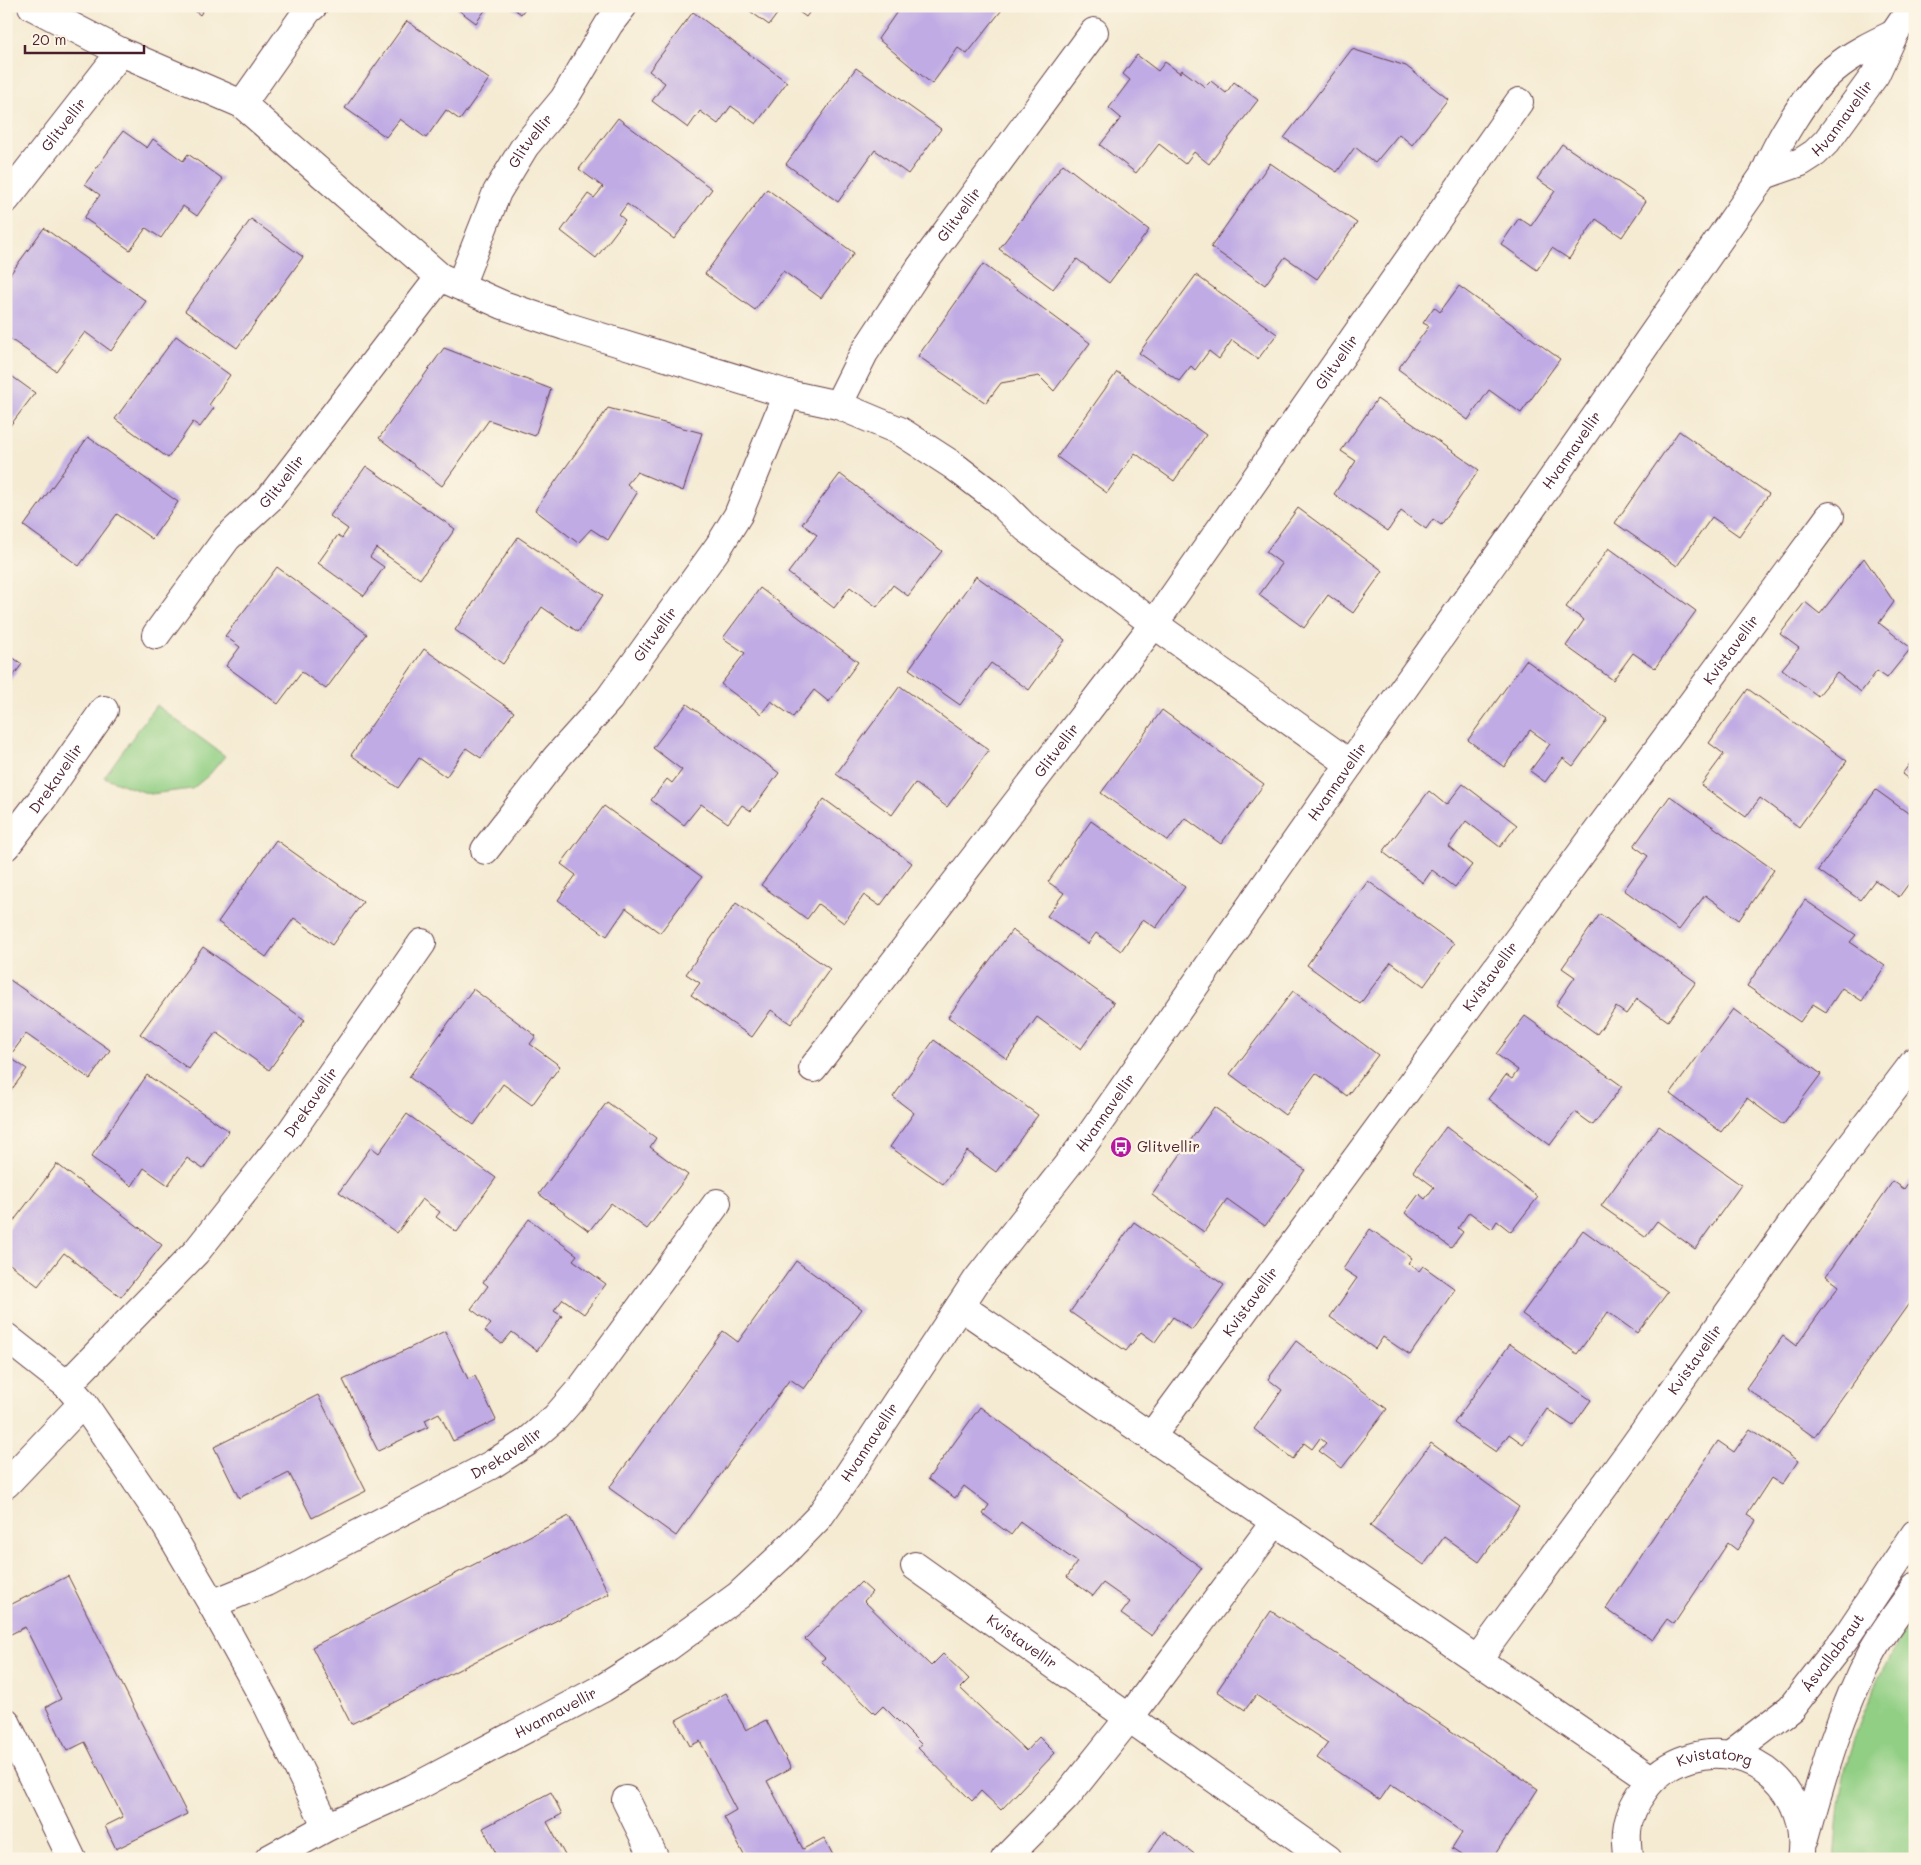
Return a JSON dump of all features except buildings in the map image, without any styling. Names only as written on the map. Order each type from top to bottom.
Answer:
[{"type":"street","points":[[32,6],[122,52],[242,104],[450,281],[503,305],[565,326],[788,394],[838,405],[900,431],[954,466],[997,499],[1026,528],[1154,624],[1350,764]]},
{"type":"street","points":[[242,104],[308,10],[313,6]]},
{"type":"street","name":"Glitvellir","points":[[156,635],[227,538],[270,498],[450,281],[497,192],[525,146],[564,99],[609,24],[622,6]]},
{"type":"street","name":"Hvannavellir","points":[[1764,175],[1801,162],[1815,154],[1827,141],[1875,75],[1894,34],[1913,6]]},
{"type":"street","name":"Glitvellir","points":[[838,405],[864,353],[920,268],[1094,32]]},
{"type":"street","name":"Hvannavellir","points":[[269,1859],[327,1827],[412,1789],[603,1688],[668,1647],[739,1595],[780,1558],[819,1517],[848,1477],[977,1280],[1084,1144],[1764,175],[1776,147],[1816,88],[1832,70],[1852,56],[1894,34]]},
{"type":"street","name":"Glitvellir","points":[[6,200],[122,52]]},
{"type":"street","name":"Glitvellir","points":[[813,1068],[1154,624],[1520,102]]},
{"type":"street","name":"Glitvellir","points":[[485,850],[556,758],[609,699],[718,546],[738,515],[788,394]]},
{"type":"street","name":"Kvistavellir","points":[[1151,1437],[1830,516]]},
{"type":"street","name":"Drekavellir","points":[[6,846],[43,798],[104,710]]},
{"type":"street","name":"Drekavellir","points":[[6,1484],[75,1394],[196,1252],[288,1136],[422,943]]},
{"type":"street","name":"Kvistavellir","points":[[1477,1660],[1801,1211],[1915,1061]]},
{"type":"street","name":"Drekavellir","points":[[212,1604],[266,1582],[491,1465],[528,1442],[556,1417],[584,1386],[717,1202]]},
{"type":"street","points":[[960,1306],[1651,1779]]},
{"type":"street","points":[[6,1337],[75,1394],[159,1514],[212,1604],[268,1706],[327,1827]]},
{"type":"street","points":[[1005,1859],[1066,1797],[1129,1718],[1275,1522]]},
{"type":"street","name":"Ásvallabraut","points":[[1731,1754],[1791,1708],[1846,1637],[1915,1534]]},
{"type":"street","name":"Kvistavellir","points":[[916,1566],[1328,1859]]},
{"type":"street","name":"Ásvallabraut","points":[[1802,1852],[1829,1753],[1846,1706],[1873,1652],[1915,1588]]},
{"type":"street","points":[[6,1722],[72,1859]]},
{"type":"street","name":"Kvistatorg","points":[[1628,1859],[1627,1831],[1632,1812],[1635,1803],[1651,1779],[1675,1763],[1702,1754],[1731,1754],[1754,1762],[1775,1777],[1791,1796],[1800,1819],[1802,1852]]},
{"type":"street","points":[[626,1800],[655,1859]]},
{"type":"green space","points":[[156,705],[225,756],[209,775],[192,789],[150,794],[104,777]]},
{"type":"green space","points":[[1915,1612],[1915,1859],[1834,1859],[1840,1796],[1854,1740],[1881,1675]]},
{"type":"place","name":"Glitvellir","points":[[1121,1147]]}]
